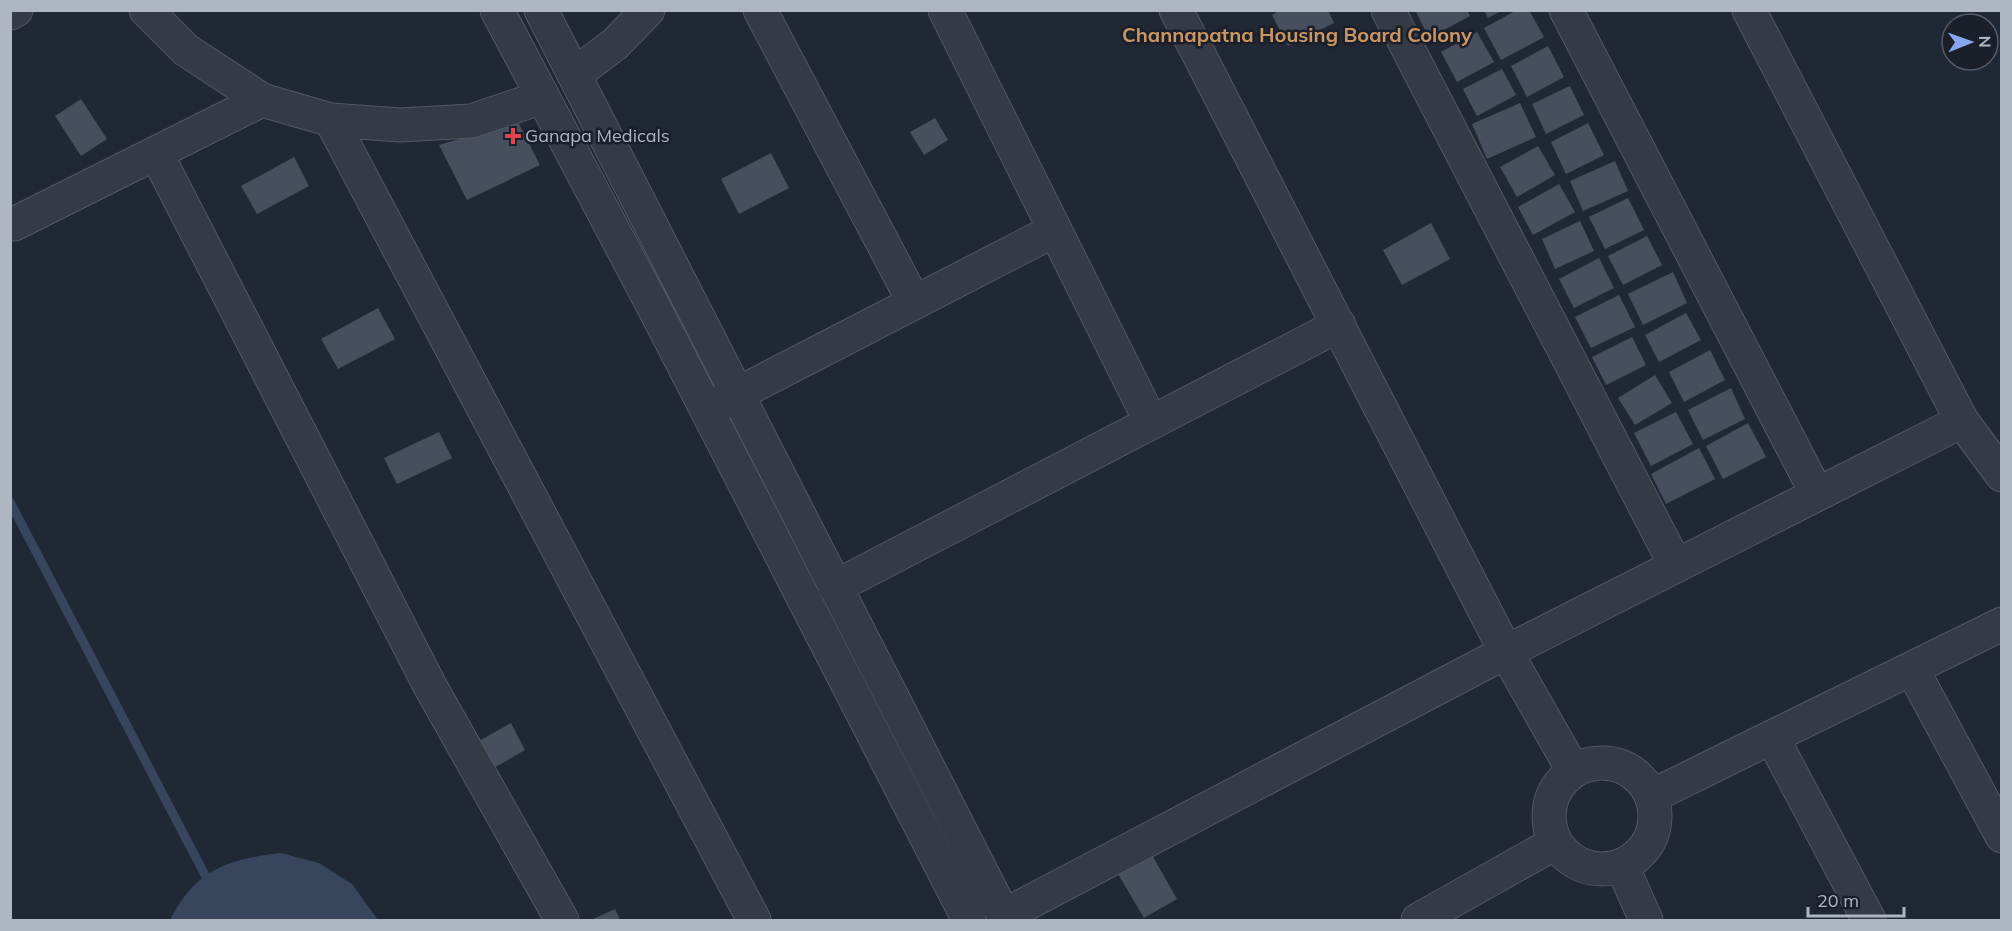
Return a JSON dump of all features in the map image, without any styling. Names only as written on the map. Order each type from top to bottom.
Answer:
[{"type":"street","points":[[10,14],[16,10]]},
{"type":"street","points":[[146,10],[186,50],[262,100],[331,120],[400,124],[471,121],[543,97]]},
{"type":"street","points":[[497,10],[969,921]]},
{"type":"street","points":[[541,10],[1004,918],[1506,651],[1962,421]]},
{"type":"street","points":[[574,75],[615,44],[648,10]]},
{"type":"street","points":[[760,10],[914,302]]},
{"type":"street","points":[[945,10],[1151,422]]},
{"type":"street","points":[[1176,10],[1506,651],[1573,770]]},
{"type":"street","points":[[1388,10],[1676,566]]},
{"type":"street","points":[[1566,10],[1817,494]]},
{"type":"street","points":[[1749,10],[1962,421],[2001,475]]},
{"type":"street","points":[[14,224],[262,100]]},
{"type":"street","points":[[331,120],[754,921]]},
{"type":"street","points":[[156,153],[430,686],[562,921]]},
{"type":"street","points":[[706,410],[1055,230]]},
{"type":"street","points":[[835,587],[1339,325]]},
{"type":"street","points":[[1652,796],[1773,739],[2001,624]]},
{"type":"street","points":[[1912,669],[2001,836]]},
{"type":"street","points":[[1773,739],[1869,921]]},
{"type":"street","points":[[1603,762],[1618,765],[1633,772],[1652,796],[1655,813],[1653,830],[1647,845],[1636,857],[1622,866],[1607,870],[1584,866],[1565,855],[1555,843],[1549,827],[1548,811],[1561,781],[1573,770],[1588,764],[1603,762]]},
{"type":"street","points":[[1418,921],[1555,843]]},
{"type":"street","points":[[1622,866],[1646,921]]},
{"type":"water","points":[[281,853],[319,863],[352,884],[378,920],[170,920],[190,889],[215,870],[245,859]]},
{"type":"building","points":[[1280,10],[1328,10],[1334,23],[1288,46],[1272,15]]},
{"type":"building","points":[[1415,10],[1467,10],[1470,16],[1429,38]]},
{"type":"building","points":[[1484,10],[1503,10],[1488,18]]},
{"type":"building","points":[[1517,10],[1529,10],[1544,37],[1501,60],[1484,28]]},
{"type":"building","points":[[1477,32],[1494,62],[1457,82],[1441,52]]},
{"type":"building","points":[[1548,46],[1564,77],[1527,97],[1511,66]]},
{"type":"building","points":[[1502,69],[1516,95],[1477,116],[1463,89]]},
{"type":"building","points":[[1570,86],[1584,115],[1546,134],[1532,104]]},
{"type":"building","points":[[81,99],[107,139],[81,156],[55,116]]},
{"type":"building","points":[[1520,103],[1536,137],[1487,159],[1472,124]]},
{"type":"building","points":[[935,118],[948,140],[924,155],[910,132]]},
{"type":"building","points":[[518,122],[540,165],[467,200],[439,145]]},
{"type":"building","points":[[1588,123],[1604,155],[1566,174],[1551,142]]},
{"type":"building","points":[[1538,146],[1555,175],[1517,197],[1500,167]]},
{"type":"building","points":[[771,153],[789,188],[739,214],[721,179]]},
{"type":"building","points":[[294,157],[309,186],[257,214],[241,186]]},
{"type":"building","points":[[1615,161],[1628,191],[1583,211],[1570,181]]},
{"type":"building","points":[[1559,184],[1575,212],[1533,235],[1518,207]]},
{"type":"building","points":[[1628,198],[1644,230],[1605,249],[1589,217]]},
{"type":"building","points":[[1580,221],[1594,251],[1555,269],[1542,239]]},
{"type":"building","points":[[1431,223],[1450,259],[1402,285],[1383,250]]},
{"type":"building","points":[[1647,236],[1662,265],[1623,285],[1608,256]]},
{"type":"building","points":[[1599,258],[1614,288],[1574,308],[1559,279]]},
{"type":"building","points":[[1673,272],[1687,303],[1643,325],[1628,294]]},
{"type":"building","points":[[1619,295],[1635,327],[1591,348],[1575,317]]},
{"type":"building","points":[[378,308],[395,339],[338,369],[321,339]]},
{"type":"building","points":[[1686,313],[1701,340],[1659,362],[1645,335]]},
{"type":"building","points":[[1632,337],[1646,365],[1606,385],[1592,357]]},
{"type":"building","points":[[1710,350],[1725,380],[1684,402],[1669,372]]},
{"type":"building","points":[[1655,375],[1672,403],[1635,425],[1618,398]]},
{"type":"building","points":[[1731,388],[1745,419],[1703,440],[1688,410]]},
{"type":"building","points":[[1676,412],[1693,444],[1651,466],[1634,433]]},
{"type":"building","points":[[1748,423],[1766,457],[1723,479],[1706,446]]},
{"type":"building","points":[[439,432],[452,458],[397,484],[384,458]]},
{"type":"building","points":[[1699,448],[1715,479],[1666,504],[1651,474]]},
{"type":"building","points":[[511,723],[525,750],[487,772],[472,745]]},
{"type":"building","points":[[1152,855],[1177,899],[1144,918],[1118,874]]},
{"type":"building","points":[[615,909],[620,920],[591,920]]},
{"type":"waterway","points":[[10,502],[205,875]]},
{"type":"place","name":"Ganapa Medicals","points":[[513,136]]},
{"type":"district","name":"Channapatna Housing Board Colony","points":[[1297,35]]}]
